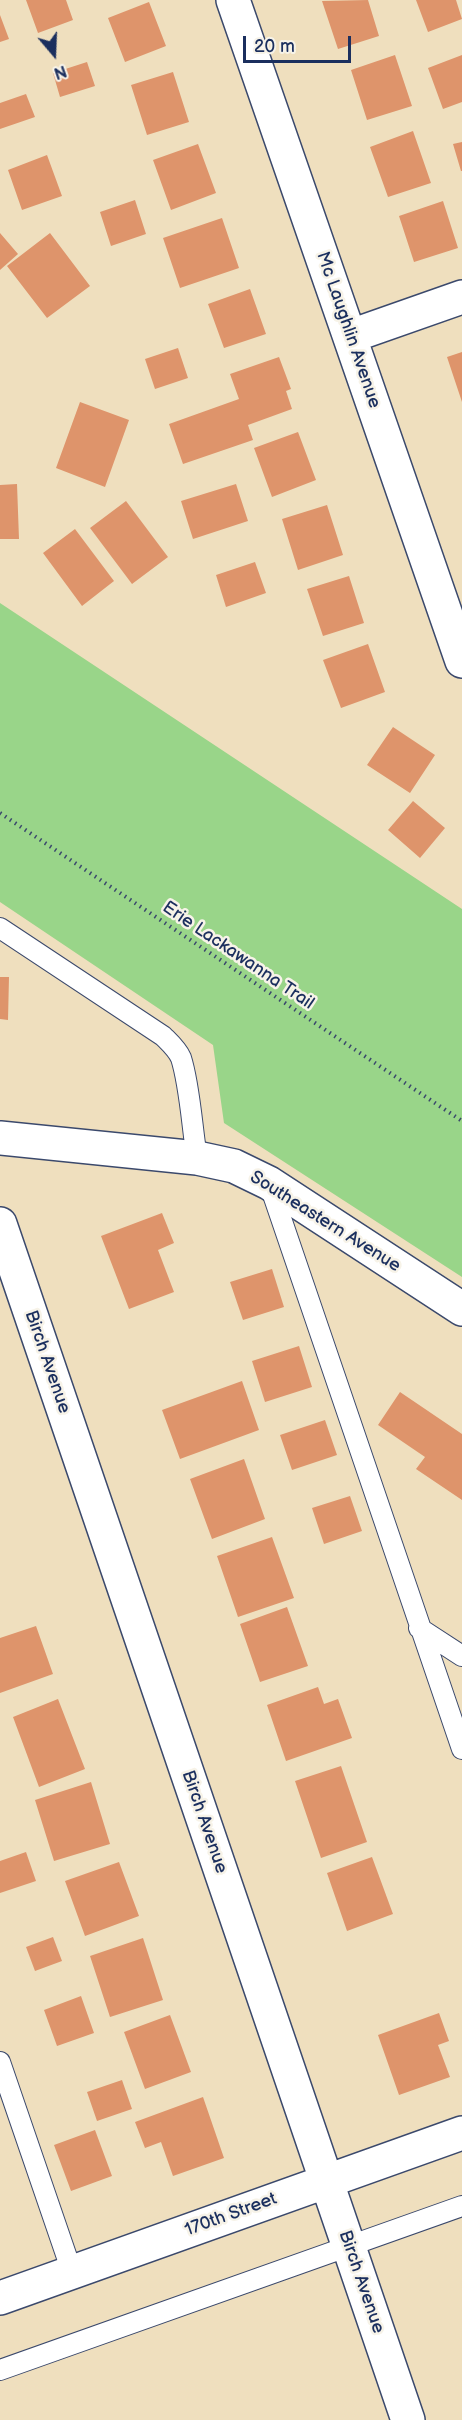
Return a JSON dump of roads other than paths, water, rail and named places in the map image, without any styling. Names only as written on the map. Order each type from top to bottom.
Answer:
[{"type":"street","name":"Mc Laughlin Avenue","points":[[233,0],[462,661]]},
{"type":"street","points":[[351,336],[462,297]]},
{"type":"street","name":"Southeastern Avenue","points":[[0,1138],[196,1158],[234,1166],[269,1183],[462,1309]]},
{"type":"street","name":"Birch Avenue","points":[[0,1224],[408,2420]]},
{"type":"street","name":"170th Street","points":[[0,2298],[462,2133]]},
{"type":"lane","points":[[0,928],[163,1036],[174,1046],[184,1071],[196,1158]]},
{"type":"lane","points":[[269,1183],[462,1749]]},
{"type":"lane","points":[[419,1628],[462,1656]]},
{"type":"lane","points":[[0,2062],[72,2272]]},
{"type":"lane","points":[[0,2370],[462,2206]]}]
